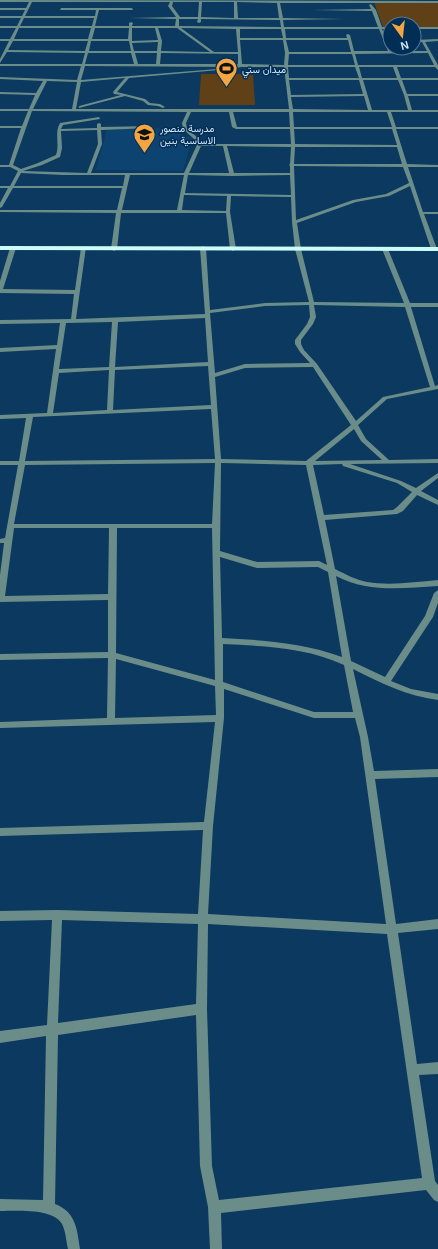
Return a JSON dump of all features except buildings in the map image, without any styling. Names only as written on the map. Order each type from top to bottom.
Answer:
[{"type":"highway","points":[[0,248],[436,249]]},
{"type":"street","points":[[0,62],[32,0]]},
{"type":"street","points":[[134,0],[131,18],[130,41],[136,65]]},
{"type":"street","points":[[172,0],[170,6],[178,17],[177,27]]},
{"type":"street","points":[[0,1],[201,0],[438,2]]},
{"type":"street","points":[[199,27],[201,0]]},
{"type":"street","points":[[58,17],[64,1]]},
{"type":"street","points":[[235,1],[236,18]]},
{"type":"street","points":[[278,1],[287,53],[286,66],[293,128],[292,174],[294,222],[298,249],[312,304],[313,317],[310,324],[298,340],[298,344],[302,351],[315,365],[355,425],[363,440],[388,461]]},
{"type":"street","points":[[370,1],[382,33]]},
{"type":"street","points":[[312,2],[316,18]]},
{"type":"street","points":[[0,9],[27,9]]},
{"type":"street","points":[[61,9],[132,9]]},
{"type":"street","points":[[74,109],[79,81],[98,9]]},
{"type":"street","points":[[314,10],[374,10]]},
{"type":"street","points":[[340,10],[370,111]]},
{"type":"street","points":[[0,17],[95,17]]},
{"type":"street","points":[[131,18],[178,17],[343,19]]},
{"type":"street","points":[[0,27],[380,28]]},
{"type":"street","points":[[156,27],[160,41],[158,65]]},
{"type":"street","points":[[177,27],[215,53]]},
{"type":"street","points":[[238,28],[240,66]]},
{"type":"street","points":[[422,28],[438,28]]},
{"type":"street","points":[[239,40],[349,39]]},
{"type":"street","points":[[0,40],[160,41]]},
{"type":"street","points":[[438,40],[423,40],[438,70]]},
{"type":"street","points":[[5,52],[239,53]]},
{"type":"street","points":[[287,53],[382,52]]},
{"type":"street","points":[[422,52],[429,52]]},
{"type":"street","points":[[0,65],[437,66]]},
{"type":"street","points":[[394,65],[406,94],[410,111]]},
{"type":"street","points":[[0,78],[79,81],[201,72],[240,66]]},
{"type":"street","points":[[128,77],[115,92],[117,95],[144,100],[149,104],[159,105],[167,110]]},
{"type":"street","points":[[12,166],[24,127],[37,94],[46,79]]},
{"type":"street","points":[[288,80],[438,79]]},
{"type":"street","points":[[0,93],[37,94]]},
{"type":"street","points":[[406,94],[438,95]]},
{"type":"street","points":[[290,96],[365,95]]},
{"type":"street","points":[[74,109],[124,96]]},
{"type":"street","points":[[0,110],[438,111]]},
{"type":"street","points":[[89,173],[100,144],[99,118],[101,110]]},
{"type":"street","points":[[179,212],[186,174],[199,145],[196,138],[185,128],[184,123],[189,110]]},
{"type":"street","points":[[231,110],[235,128],[438,128]]},
{"type":"street","points":[[390,111],[405,166],[421,213],[436,249]]},
{"type":"street","points":[[0,207],[20,171],[59,155],[58,130],[63,124],[99,118]]},
{"type":"street","points":[[0,127],[24,127]]},
{"type":"street","points":[[58,130],[151,127]]},
{"type":"street","points":[[199,145],[400,146]]},
{"type":"street","points":[[225,145],[232,175]]},
{"type":"street","points":[[292,165],[438,166]]},
{"type":"street","points":[[0,166],[12,166],[20,171],[63,174],[292,174]]},
{"type":"street","points":[[114,248],[119,211],[128,173]]},
{"type":"street","points":[[294,222],[353,201],[387,196],[411,184]]},
{"type":"street","points":[[0,187],[124,188]]},
{"type":"street","points":[[183,194],[293,196]]},
{"type":"street","points":[[229,195],[228,212],[232,249]]},
{"type":"street","points":[[0,211],[228,212]]},
{"type":"street","points":[[421,213],[438,213]]},
{"type":"street","points":[[13,248],[0,291],[78,292]]},
{"type":"street","points":[[74,321],[84,248]]},
{"type":"street","points":[[203,248],[218,461],[216,526],[220,718],[208,826],[202,919],[201,1008],[206,1166],[214,1207],[216,1249]]},
{"type":"street","points":[[309,462],[355,425],[385,398],[435,388],[408,306],[385,249]]},
{"type":"street","points":[[0,322],[115,320],[208,314],[260,304],[438,305]]},
{"type":"street","points":[[110,412],[115,320]]},
{"type":"street","points":[[50,415],[58,347],[63,321]]},
{"type":"street","points":[[0,350],[58,347]]},
{"type":"street","points":[[56,371],[212,364]]},
{"type":"street","points":[[213,376],[245,366],[315,365]]},
{"type":"street","points":[[0,417],[215,407]]},
{"type":"street","points":[[30,415],[8,540],[0,599],[113,597]]},
{"type":"street","points":[[0,463],[438,461]]},
{"type":"street","points":[[309,462],[332,570],[358,715],[364,737],[428,1183],[438,1196]]},
{"type":"street","points":[[336,462],[398,482],[438,503]]},
{"type":"street","points":[[321,518],[394,512],[400,509],[417,491],[438,475]]},
{"type":"street","points":[[11,526],[216,526]]},
{"type":"street","points":[[111,721],[113,655],[113,526]]},
{"type":"street","points":[[0,541],[8,540]]},
{"type":"street","points":[[217,553],[257,565],[313,563],[332,570],[344,577],[374,586],[438,583]]},
{"type":"street","points":[[386,682],[429,617],[438,593]]},
{"type":"street","points":[[218,641],[300,648],[348,663],[386,682],[414,693],[438,697]]},
{"type":"street","points":[[0,657],[113,655],[219,684],[314,715],[358,715]]},
{"type":"street","points":[[0,725],[220,718]]},
{"type":"street","points":[[369,775],[438,773]]},
{"type":"street","points":[[0,832],[208,826]]},
{"type":"street","points":[[0,916],[57,915],[202,919],[391,929],[438,924]]},
{"type":"street","points":[[49,1207],[52,1028],[57,915]]},
{"type":"street","points":[[0,1037],[52,1028],[201,1008]]},
{"type":"street","points":[[412,1070],[438,1068]]},
{"type":"street","points":[[214,1207],[428,1183]]},
{"type":"street","points":[[0,1205],[49,1207],[64,1215],[71,1232],[74,1249]]},
{"type":"shaded area","points":[[374,2],[438,3],[438,27],[422,27],[422,16],[382,16],[382,24]]},
{"type":"shaded area","name":"ميدان ستي","points":[[201,74],[253,74],[255,105],[199,105]]},
{"type":"shaded area","name":"مدرسة منصور الاساسية بنين","points":[[169,128],[192,139],[183,171],[96,170],[107,129]]},
{"type":"place","name":"ميدان ستي","points":[[227,88]]},
{"type":"place","name":"مدرسة منصور الاساسية بنين","points":[[144,154]]}]
